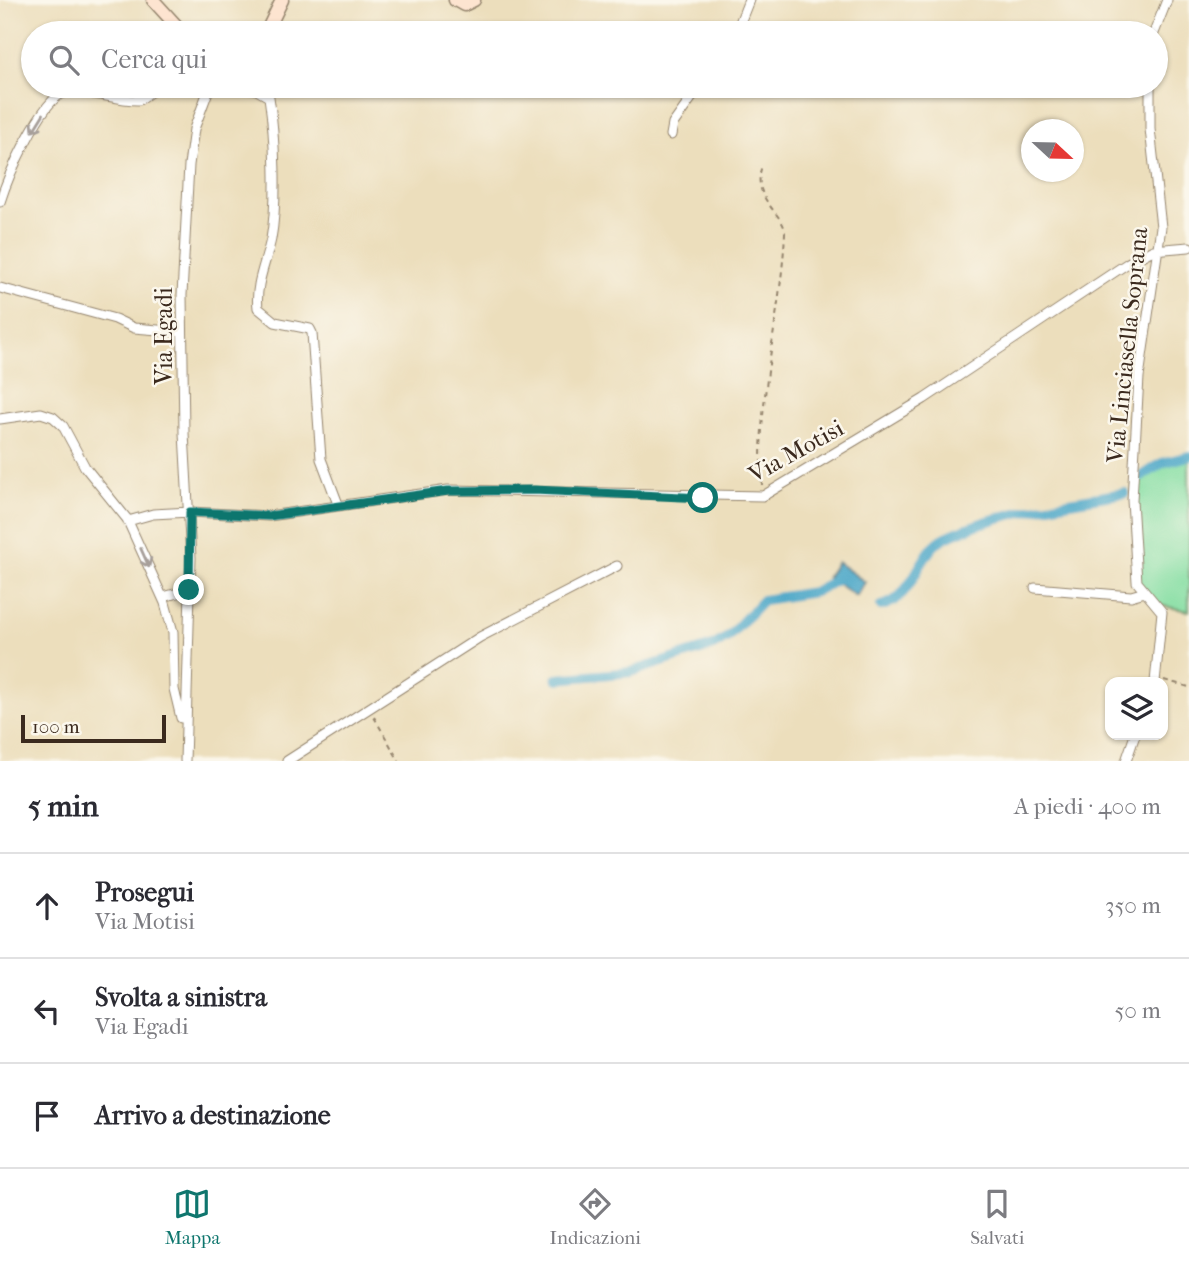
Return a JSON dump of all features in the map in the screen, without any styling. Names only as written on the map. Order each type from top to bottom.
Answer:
[{"type":"main road","points":[[153,0],[172,21]]},
{"type":"main road","points":[[272,21],[282,0]]},
{"type":"main road","points":[[455,0],[464,5],[474,0]]},
{"type":"street","points":[[741,21],[749,0]]},
{"type":"street","points":[[1159,21],[1167,0]]},
{"type":"street","points":[[0,202],[13,162],[52,98]]},
{"type":"street","points":[[120,98],[142,98]]},
{"type":"street","name":"Via Egadi","points":[[184,727],[190,512],[182,332],[189,165],[194,129],[206,98]]},
{"type":"street","points":[[269,98],[274,211],[271,239],[256,296],[258,308],[275,322],[310,329],[313,333],[321,458],[338,504]]},
{"type":"street","points":[[671,135],[673,124],[691,98]]},
{"type":"street","name":"Via Linciasella Soprana","points":[[1150,98],[1150,129],[1161,226],[1139,377],[1132,500],[1137,582],[1162,612],[1155,677]]},
{"type":"street","points":[[1158,249],[1189,247]]},
{"type":"street","name":"Via Motisi","points":[[128,520],[153,514],[190,512],[269,516],[338,504],[470,490],[703,498],[763,496],[924,399],[1128,263],[1158,249]]},
{"type":"street","points":[[0,288],[115,319],[134,328],[182,332]]},
{"type":"street","points":[[0,419],[41,413],[52,417],[63,426],[85,467],[128,520],[163,597],[173,632],[174,689],[184,727],[185,761]]},
{"type":"street","points":[[287,761],[480,637],[617,566]]},
{"type":"street","points":[[1035,588],[1131,596],[1145,592]]},
{"type":"street","points":[[163,597],[189,590]]},
{"type":"street","points":[[1126,761],[1133,740]]},
{"type":"path","points":[[762,166],[759,184],[785,232],[778,311],[770,352],[761,473],[763,496]]},
{"type":"path","points":[[1168,683],[1189,687]]},
{"type":"path","points":[[369,707],[399,761]]},
{"type":"green space","points":[[1189,456],[1189,611],[1158,605],[1137,582],[1133,486],[1158,466]]},
{"type":"water","points":[[837,562],[865,582],[856,596],[827,577]]},
{"type":"waterway","points":[[1141,477],[1162,463],[1189,456]]},
{"type":"waterway","points":[[881,606],[902,594],[929,552],[946,537],[1011,514],[1125,493]]},
{"type":"waterway","points":[[557,679],[631,672],[713,646],[728,637],[763,600],[814,592],[834,581]]},
{"type":"route","points":[[189,590],[190,512],[269,516],[411,494],[481,490],[703,498]]}]
